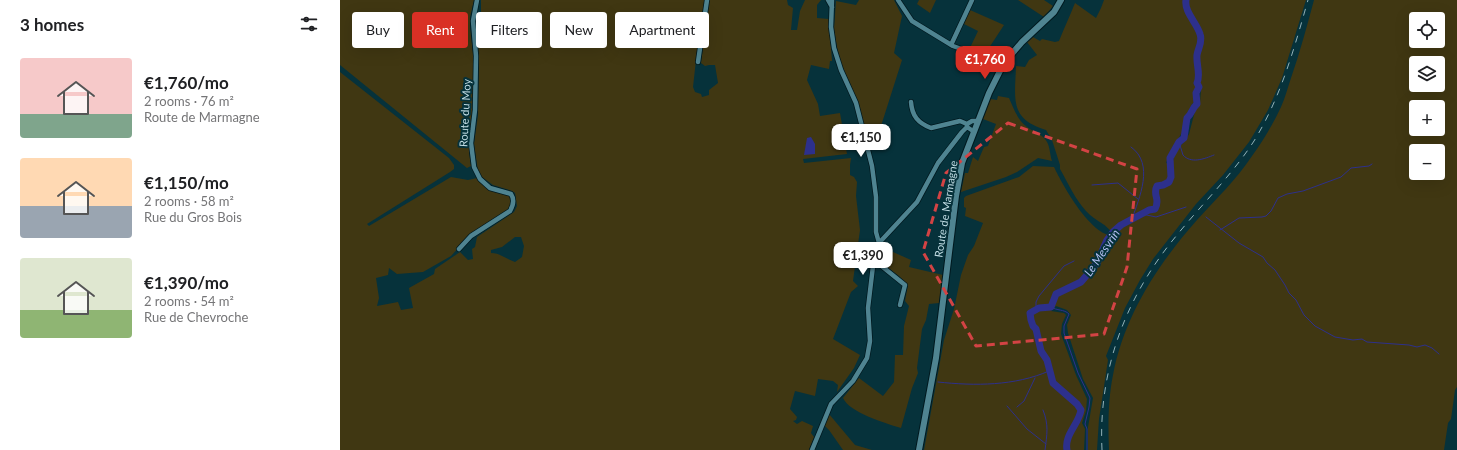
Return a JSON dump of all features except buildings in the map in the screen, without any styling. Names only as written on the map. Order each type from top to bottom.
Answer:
[{"type":"main road","name":"Route de Marmagne","points":[[919,450],[936,358],[962,163],[989,93],[1004,63],[1022,42],[1054,12],[1061,0]]},
{"type":"street","name":"Route du Moy","points":[[459,249],[471,236],[510,211],[514,200],[512,194],[494,189],[483,182],[477,176],[474,168],[471,143],[476,99],[476,56],[473,21],[477,0]]},
{"type":"street","points":[[698,62],[707,0]]},
{"type":"street","points":[[828,0],[832,7]]},
{"type":"street","points":[[832,0],[834,48],[841,70],[856,103],[872,166],[876,197],[876,232],[879,243]]},
{"type":"street","points":[[898,0],[912,21],[951,45],[1004,63]]},
{"type":"street","points":[[951,45],[972,0]]},
{"type":"street","points":[[911,102],[914,116],[918,121],[931,128],[960,121],[973,132]]},
{"type":"street","points":[[812,450],[831,404],[853,381],[867,358],[870,341],[868,308],[874,260],[879,243],[917,202],[938,163],[962,132],[972,121],[978,121]]},
{"type":"street","points":[[874,260],[905,285],[900,305]]},
{"type":"highlighted area","points":[[1008,123],[1137,169],[1127,267],[1104,334],[976,346],[923,252],[946,173]]},
{"type":"shaded area","points":[[340,0],[474,0],[470,17],[473,53],[473,114],[469,140],[471,166],[467,168],[340,65]]},
{"type":"shaded area","points":[[481,0],[705,0],[702,12],[615,12],[615,48],[697,48],[693,87],[695,92],[701,94],[702,97],[709,95],[709,90],[718,83],[715,65],[705,66],[701,63],[703,48],[709,48],[709,12],[707,12],[709,0],[787,0],[788,5],[793,8],[791,30],[797,30],[800,11],[805,0],[821,0],[817,5],[817,18],[829,19],[832,61],[830,61],[829,69],[811,65],[807,80],[818,104],[820,116],[840,113],[847,154],[803,159],[804,163],[851,158],[850,175],[854,177],[857,182],[856,196],[860,230],[853,281],[858,286],[851,292],[833,339],[860,355],[854,368],[837,392],[838,385],[833,381],[818,379],[815,396],[795,391],[790,409],[797,417],[796,420],[793,421],[797,424],[802,421],[813,426],[811,433],[814,437],[809,450],[340,450],[340,72],[449,158],[454,165],[454,169],[450,172],[367,224],[369,226],[451,177],[468,180],[477,178],[488,188],[511,195],[512,199],[509,211],[470,235],[451,256],[423,272],[397,274],[389,268],[388,275],[376,278],[379,298],[377,306],[398,302],[401,310],[413,308],[409,288],[434,274],[435,269],[460,252],[468,260],[473,259],[472,249],[475,247],[477,237],[514,212],[517,206],[515,193],[493,185],[482,177],[478,171],[474,144],[478,115],[478,48],[542,48],[542,12],[481,12]],"holes":[[[515,237],[521,237],[524,246],[522,257],[515,262],[500,255],[491,253],[491,250],[502,247]]]},
{"type":"shaded area","points":[[859,0],[894,0],[902,16],[894,53],[902,60],[874,148],[870,149],[858,102],[840,61],[834,29],[836,1],[856,5]]},
{"type":"shaded area","points":[[919,0],[936,0],[930,13],[917,4]]},
{"type":"shaded area","points":[[1018,0],[1044,0],[1053,6],[1044,17]]},
{"type":"shaded area","points":[[1104,0],[1306,0],[1282,78],[1268,110],[1249,142],[1223,175],[1196,204],[1153,259],[1125,308],[1106,356],[1108,360],[1099,419],[1097,450],[1088,450],[1088,427],[1093,398],[1083,379],[1068,333],[1067,325],[1071,315],[1067,310],[1056,306],[1051,311],[1064,313],[1066,315],[1062,324],[1061,334],[1076,375],[1087,399],[1086,411],[1082,423],[1085,429],[1084,450],[924,450],[944,340],[954,309],[961,275],[968,255],[974,246],[983,223],[965,216],[966,208],[964,207],[964,198],[1019,177],[1033,166],[1054,167],[1064,186],[1087,219],[1105,234],[1114,236],[1105,225],[1090,215],[1078,201],[1060,169],[1052,140],[1046,130],[1034,125],[1020,114],[1015,98],[1016,66],[1025,67],[1029,60],[1037,55],[1027,42],[1033,37],[1040,41],[1042,39],[1055,42],[1059,41],[1075,3],[1096,18]],"holes":[[[1197,88],[1201,89],[1200,102],[1195,111],[1189,134],[1185,141],[1176,150],[1172,164],[1166,163],[1184,129],[1184,120],[1192,104],[1196,101],[1194,93]]]},
{"type":"shaded area","points":[[1314,0],[1457,0],[1457,387],[1455,390],[1451,419],[1448,423],[1444,450],[1109,450],[1108,432],[1110,393],[1113,375],[1125,332],[1134,312],[1144,292],[1169,254],[1239,173],[1268,132],[1284,100]]},
{"type":"shaded area","points":[[970,10],[1004,25],[985,54],[969,50],[978,31],[964,24]]},
{"type":"shaded area","points":[[998,96],[1009,98],[1021,121],[1045,139],[1049,146],[1052,161],[1038,158],[1017,172],[1006,177],[961,192],[965,173],[968,173],[973,157],[978,161],[984,147],[988,146],[996,124],[983,119],[990,99],[997,100]]},
{"type":"shaded area","points":[[811,137],[815,144],[815,154],[804,155],[807,138]]},
{"type":"shaded area","points":[[884,248],[911,260],[909,267],[943,275],[939,303],[929,304],[926,320],[922,329],[917,368],[918,373],[912,388],[901,428],[860,413],[843,398],[859,378],[883,396],[894,382],[895,355],[903,355],[904,326],[909,306],[905,301],[908,285],[883,264],[880,258]]},
{"type":"shaded area","points":[[829,414],[855,445],[872,450],[843,450],[824,425]]},
{"type":"waterway","name":"Le Mesvrin","points":[[1067,450],[1068,439],[1078,420],[1081,410],[1077,404],[1053,383],[1047,360],[1041,351],[1036,329],[1033,326],[1030,313],[1039,308],[1051,307],[1056,294],[1081,282],[1097,263],[1107,240],[1113,232],[1121,225],[1149,210],[1155,209],[1157,206],[1155,192],[1157,186],[1169,182],[1171,177],[1170,158],[1179,142],[1184,138],[1187,118],[1197,104],[1196,93],[1199,87],[1197,83],[1199,77],[1197,58],[1201,37],[1187,9],[1186,0]]},
{"type":"waterway","points":[[1179,142],[1183,155],[1186,158],[1194,160],[1214,155]]},
{"type":"waterway","points":[[1131,147],[1138,154],[1142,162],[1144,172],[1141,191],[1132,219]]},
{"type":"waterway","points":[[1220,230],[1239,218],[1266,216],[1271,211],[1278,198],[1287,194],[1303,191],[1341,177],[1351,168],[1369,166],[1372,164]]},
{"type":"waterway","points":[[1092,185],[1118,183],[1138,199]]},
{"type":"waterway","points":[[1142,214],[1156,217],[1186,207]]},
{"type":"waterway","points":[[1206,217],[1239,243],[1263,257],[1275,270],[1289,293],[1296,300],[1304,315],[1315,326],[1335,337],[1353,340],[1362,339],[1367,342],[1417,347],[1425,345],[1432,348],[1439,354]]},
{"type":"waterway","points":[[1036,309],[1036,302],[1039,296],[1064,266],[1074,261]]},
{"type":"waterway","points":[[1051,307],[1065,311],[1069,314],[1064,326],[1064,333],[1078,373],[1090,398],[1085,424],[1087,429],[1087,450]]},
{"type":"waterway","points":[[938,382],[995,384],[1023,380],[1049,371]]},
{"type":"waterway","points":[[1017,407],[1024,401],[1035,378]]},
{"type":"waterway","points":[[1007,406],[1027,429],[1046,444]]},
{"type":"waterway","points":[[1043,410],[1047,425],[1045,450]]},
{"type":"railway","points":[[1102,450],[1102,420],[1105,391],[1119,335],[1130,309],[1143,283],[1159,258],[1236,166],[1254,141],[1272,107],[1286,72],[1308,0]]}]
